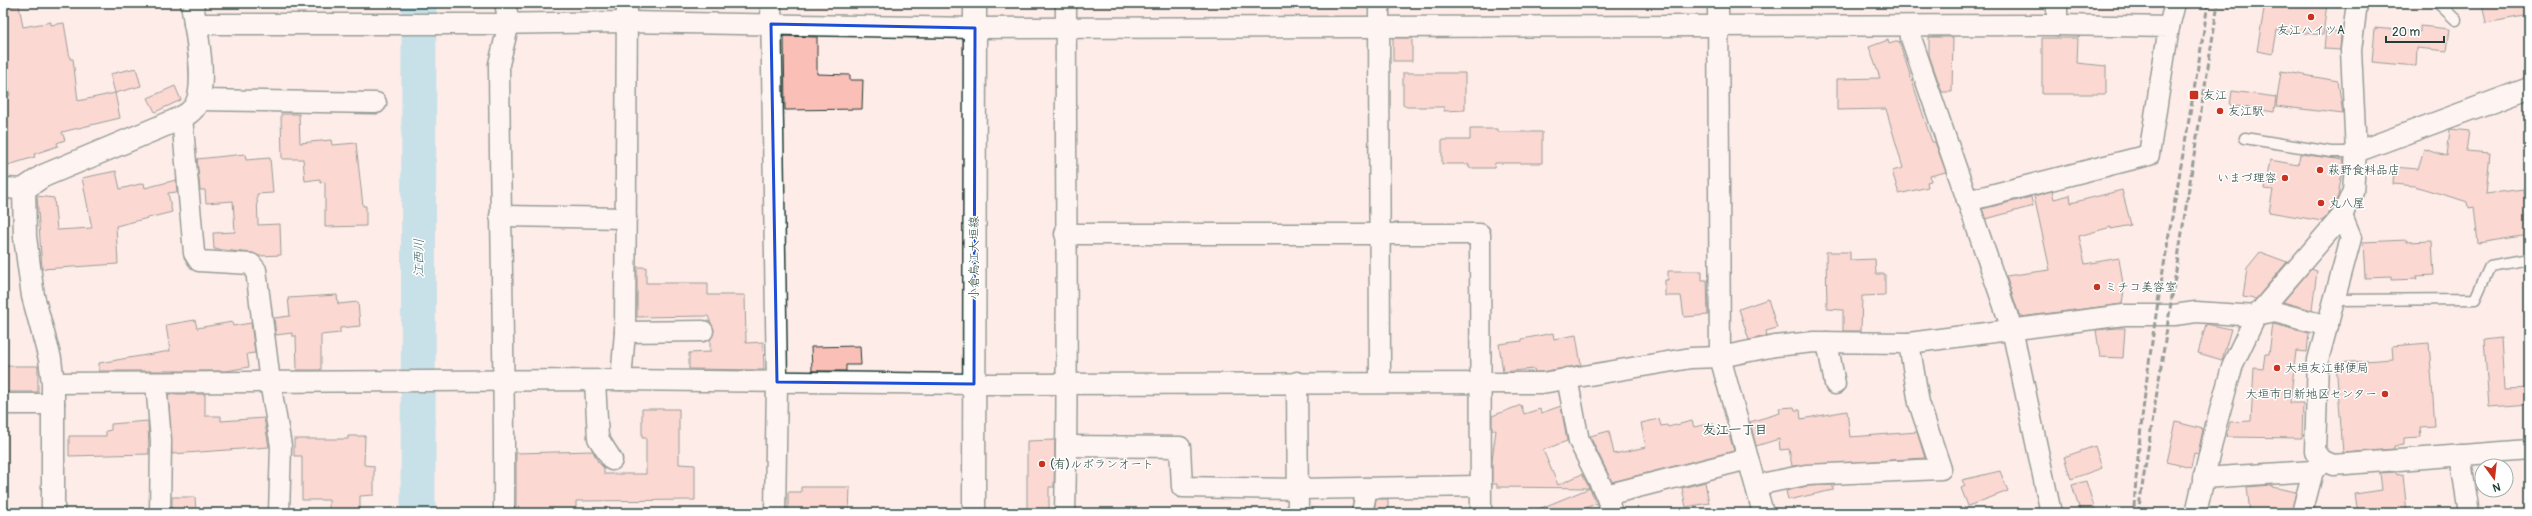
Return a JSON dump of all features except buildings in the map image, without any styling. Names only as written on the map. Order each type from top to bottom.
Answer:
[{"type":"street","points":[[504,513],[505,382],[501,331],[499,64],[501,24],[505,3]]},
{"type":"street","points":[[771,3],[778,382],[775,513]]},
{"type":"street","name":"小倉烏江大垣線","points":[[974,513],[975,3]]},
{"type":"street","points":[[1065,513],[1068,383],[1065,234],[1066,3]]},
{"type":"street","points":[[1379,3],[1380,381]]},
{"type":"street","points":[[1718,3],[1720,356],[1763,513]]},
{"type":"street","points":[[2056,3],[2056,25]]},
{"type":"street","points":[[1967,201],[2149,155],[2169,27],[2175,3]]},
{"type":"street","points":[[2196,513],[2203,478],[2233,364],[2256,316],[2342,216],[2353,191],[2356,152],[2351,50],[2357,3]]},
{"type":"street","points":[[621,380],[625,332],[627,12]]},
{"type":"street","points":[[3,188],[24,189],[43,176],[182,117],[192,111],[198,100],[202,84],[193,14],[396,24],[501,24],[627,12],[771,24],[975,28],[1718,28],[2056,25],[2169,27]]},
{"type":"street","points":[[1910,26],[1911,38],[2012,329],[2051,513]]},
{"type":"street","points":[[2356,152],[2529,88]]},
{"type":"street","points":[[198,100],[376,102]]},
{"type":"street","points":[[182,117],[194,253],[199,261],[251,264],[256,270],[270,382],[281,446],[278,513]]},
{"type":"street","points":[[24,189],[25,237],[33,296],[50,360],[53,393],[53,513]]},
{"type":"street","points":[[500,216],[626,218]]},
{"type":"street","points":[[2302,513],[2317,466],[2315,450],[2318,360],[2351,238],[2342,216]]},
{"type":"street","points":[[1065,234],[1480,234],[1479,383],[1481,513]]},
{"type":"street","points":[[3,404],[53,393],[156,383],[505,382],[621,380],[974,384],[1380,381],[1542,383],[1691,358],[1720,356],[1775,346],[1827,342],[1909,343],[2124,315],[2174,315],[2196,312],[2256,316],[2275,312],[2328,326]]},
{"type":"street","points":[[625,332],[703,331]]},
{"type":"street","points":[[1827,342],[1835,384]]},
{"type":"street","points":[[1756,485],[1806,475],[1941,470],[1919,403],[1909,343]]},
{"type":"street","points":[[1567,378],[1579,441],[1609,504],[1748,459]]},
{"type":"street","points":[[594,381],[598,438],[612,460]]},
{"type":"street","points":[[1297,382],[1298,513]]},
{"type":"street","points":[[156,383],[161,440],[160,513]]},
{"type":"street","points":[[1066,446],[1180,447],[1182,487],[1298,489],[1481,486]]},
{"type":"street","points":[[2203,478],[2317,466],[2529,450]]},
{"type":"street","points":[[2460,455],[2469,513]]},
{"type":"street","points":[[1362,513],[1367,488]]},
{"type":"lane","points":[[2438,3],[2456,20]]},
{"type":"lane","points":[[2245,138],[2331,152],[2356,152]]},
{"type":"lane","points":[[2335,300],[2475,299],[2490,266],[2529,259]]},
{"type":"highlighted area","points":[[771,24],[975,28],[974,384],[777,382]]},
{"type":"shaded area","points":[[1280,3],[1366,3],[1366,19],[1280,19]]},
{"type":"waterway","name":"江西川","points":[[418,513],[419,3]]},
{"type":"railway","points":[[2134,507],[2139,444],[2156,317],[2208,3]]},
{"type":"railway","points":[[2138,513],[2218,3]]},
{"type":"place","name":"友江ハイツA","points":[[2311,17]]},
{"type":"place","name":"友江","points":[[2194,95]]},
{"type":"place","name":"友江駅","points":[[2220,111]]},
{"type":"place","name":"萩野食料品店","points":[[2320,170]]},
{"type":"place","name":"いまづ理容","points":[[2285,178]]},
{"type":"place","name":"丸八屋","points":[[2321,203]]},
{"type":"place","name":"ミチコ美容室","points":[[2097,287]]},
{"type":"place","name":"大垣友江郵便局","points":[[2277,368]]},
{"type":"place","name":"大垣市日新地区センター","points":[[2385,394]]},
{"type":"place","name":"(有)ルボランオート","points":[[1042,464]]},
{"type":"district","name":"友江一丁目","points":[[1735,430]]}]
